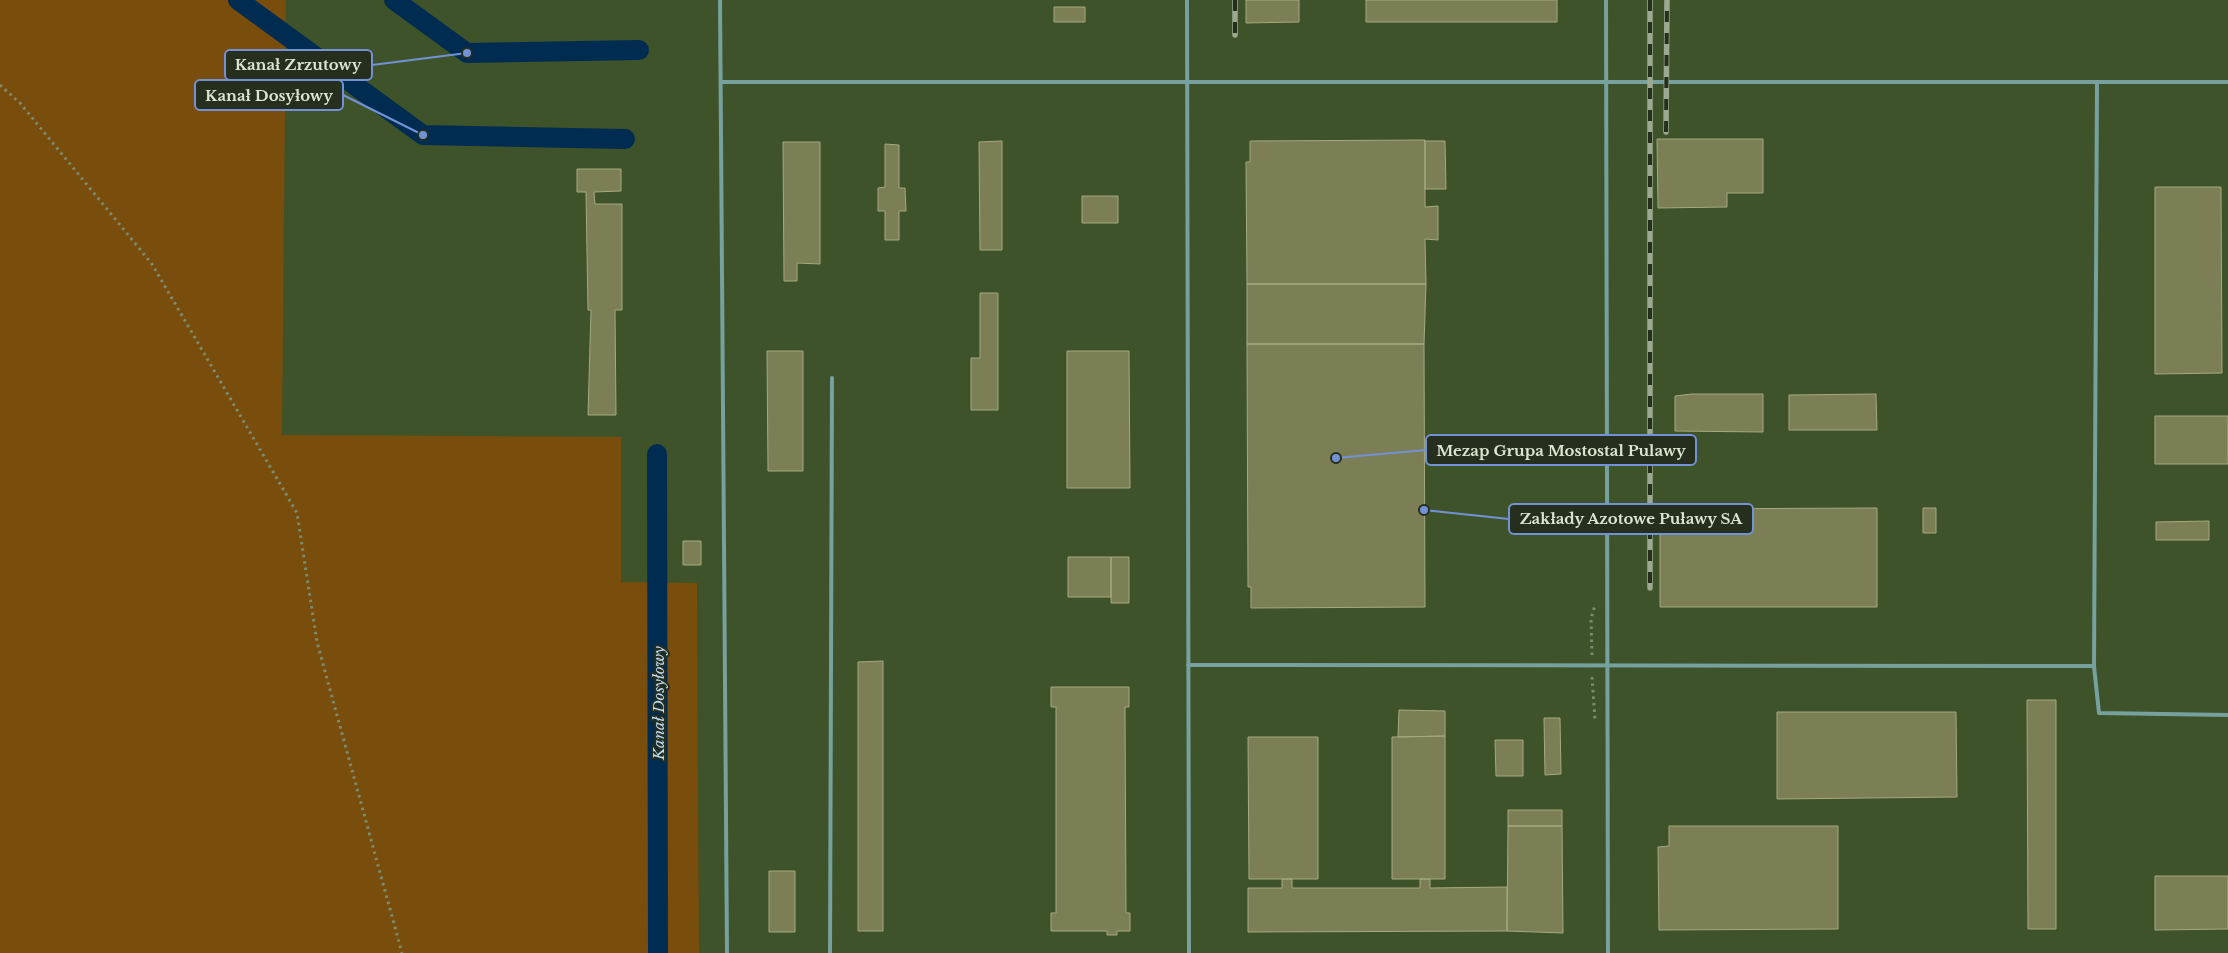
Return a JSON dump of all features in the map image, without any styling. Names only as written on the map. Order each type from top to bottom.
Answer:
[{"type":"lane","points":[[720,0],[727,953]]},
{"type":"lane","points":[[1187,0],[1189,953]]},
{"type":"lane","points":[[1606,0],[1609,665],[1608,953]]},
{"type":"lane","points":[[721,82],[2228,82]]},
{"type":"lane","points":[[2097,82],[2094,666],[2099,713],[2228,715]]},
{"type":"lane","points":[[830,953],[832,378]]},
{"type":"lane","points":[[1188,665],[2094,666]]},
{"type":"path","points":[[0,85],[20,103],[152,264],[297,513],[317,642],[402,953]]},
{"type":"shaded area","points":[[0,0],[286,0],[282,435],[621,437],[621,582],[697,583],[699,953],[0,953]]},
{"type":"shaded area","points":[[286,0],[2228,0],[2228,953],[699,953],[697,583],[621,583],[621,437],[281,436]]},
{"type":"building","points":[[1246,0],[1299,0],[1299,22],[1246,23]]},
{"type":"building","points":[[1366,0],[1557,0],[1557,22],[1366,22]]},
{"type":"building","points":[[1054,7],[1085,7],[1085,22],[1054,22]]},
{"type":"building","points":[[1657,139],[1763,139],[1763,193],[1727,193],[1727,207],[1658,208]]},
{"type":"building","points":[[1425,140],[1425,207],[1438,206],[1438,240],[1425,239],[1426,284],[1247,284],[1246,162],[1250,162],[1250,141]]},
{"type":"building","points":[[1002,141],[1002,250],[980,250],[979,142]]},
{"type":"building","points":[[1425,141],[1445,141],[1446,189],[1425,189]]},
{"type":"building","points":[[783,142],[820,142],[820,264],[797,263],[797,281],[784,281]]},
{"type":"building","points":[[885,144],[899,145],[899,188],[905,188],[906,211],[899,211],[899,240],[885,240],[885,211],[878,211],[878,188],[885,187]]},
{"type":"building","points":[[577,169],[621,169],[621,191],[594,192],[595,204],[622,204],[622,310],[615,310],[616,415],[588,415],[591,310],[588,310],[586,192],[577,192]]},
{"type":"building","points":[[2155,187],[2221,187],[2222,373],[2155,374]]},
{"type":"building","points":[[1082,196],[1118,196],[1118,223],[1082,223]]},
{"type":"building","points":[[1247,284],[1426,284],[1424,344],[1247,344]]},
{"type":"building","points":[[980,293],[998,293],[998,410],[971,410],[971,358],[980,358]]},
{"type":"building","points":[[1247,344],[1424,344],[1425,607],[1251,608],[1251,587],[1248,587]]},
{"type":"building","points":[[767,351],[803,351],[803,471],[768,471]]},
{"type":"building","points":[[1067,351],[1129,351],[1130,488],[1067,488]]},
{"type":"building","points":[[1692,394],[1763,394],[1763,432],[1675,431],[1675,396]]},
{"type":"building","points":[[1876,394],[1877,430],[1789,430],[1789,395]]},
{"type":"building","points":[[2155,416],[2228,416],[2228,464],[2155,464]]},
{"type":"building","points":[[1877,508],[1877,607],[1660,607],[1660,509]]},
{"type":"building","points":[[1923,508],[1936,508],[1936,533],[1923,533]]},
{"type":"building","points":[[2209,521],[2209,540],[2156,540],[2156,522]]},
{"type":"building","points":[[683,541],[701,541],[701,565],[683,565]]},
{"type":"building","points":[[1068,557],[1111,557],[1111,597],[1068,597]]},
{"type":"building","points":[[1111,557],[1129,557],[1129,603],[1111,603]]},
{"type":"building","points":[[883,661],[883,931],[858,931],[858,662]]},
{"type":"building","points":[[1051,687],[1129,687],[1129,707],[1125,707],[1126,913],[1130,913],[1130,931],[1117,931],[1117,935],[1107,935],[1107,931],[1051,931],[1051,913],[1056,913],[1056,707],[1051,707]]},
{"type":"building","points":[[2027,700],[2056,700],[2056,929],[2028,929]]},
{"type":"building","points":[[1399,710],[1445,711],[1445,736],[1398,737]]},
{"type":"building","points":[[1777,712],[1956,712],[1957,797],[1777,799]]},
{"type":"building","points":[[1544,718],[1560,718],[1561,774],[1545,775]]},
{"type":"building","points":[[1445,736],[1445,879],[1392,879],[1392,737]]},
{"type":"building","points":[[1248,737],[1318,737],[1318,879],[1249,879]]},
{"type":"building","points":[[1495,740],[1523,740],[1523,776],[1496,776]]},
{"type":"building","points":[[1508,810],[1562,810],[1562,826],[1508,826]]},
{"type":"building","points":[[1508,826],[1562,826],[1563,933],[1507,931]]},
{"type":"building","points":[[1669,826],[1838,826],[1838,929],[1659,930],[1658,847],[1669,846]]},
{"type":"building","points":[[769,871],[795,871],[795,932],[769,932]]},
{"type":"building","points":[[2155,876],[2228,876],[2228,929],[2155,930]]},
{"type":"building","points":[[1282,879],[1292,879],[1292,888],[1420,888],[1420,879],[1430,879],[1430,888],[1507,887],[1507,931],[1248,932],[1248,888],[1282,888]]},
{"type":"waterway","name":"Kanał Dosyłowy","points":[[238,0],[423,135],[625,139]]},
{"type":"waterway","points":[[394,0],[467,53],[639,50]]},
{"type":"waterway","name":"Kanał Dosyłowy","points":[[657,454],[658,953]]},
{"type":"railway","points":[[1235,0],[1235,35]]},
{"type":"railway","points":[[1650,0],[1650,588]]},
{"type":"railway","points":[[1666,132],[1667,0]]},
{"type":"place","name":"Kanał Zrzutowy","points":[[467,53]]},
{"type":"place","name":"Kanał Dosyłowy","points":[[423,135]]},
{"type":"place","name":"Mezap Grupa Mostostal Pulawy","points":[[1336,458]]},
{"type":"place","name":"Zakłady Azotowe Puławy SA","points":[[1424,510]]}]
